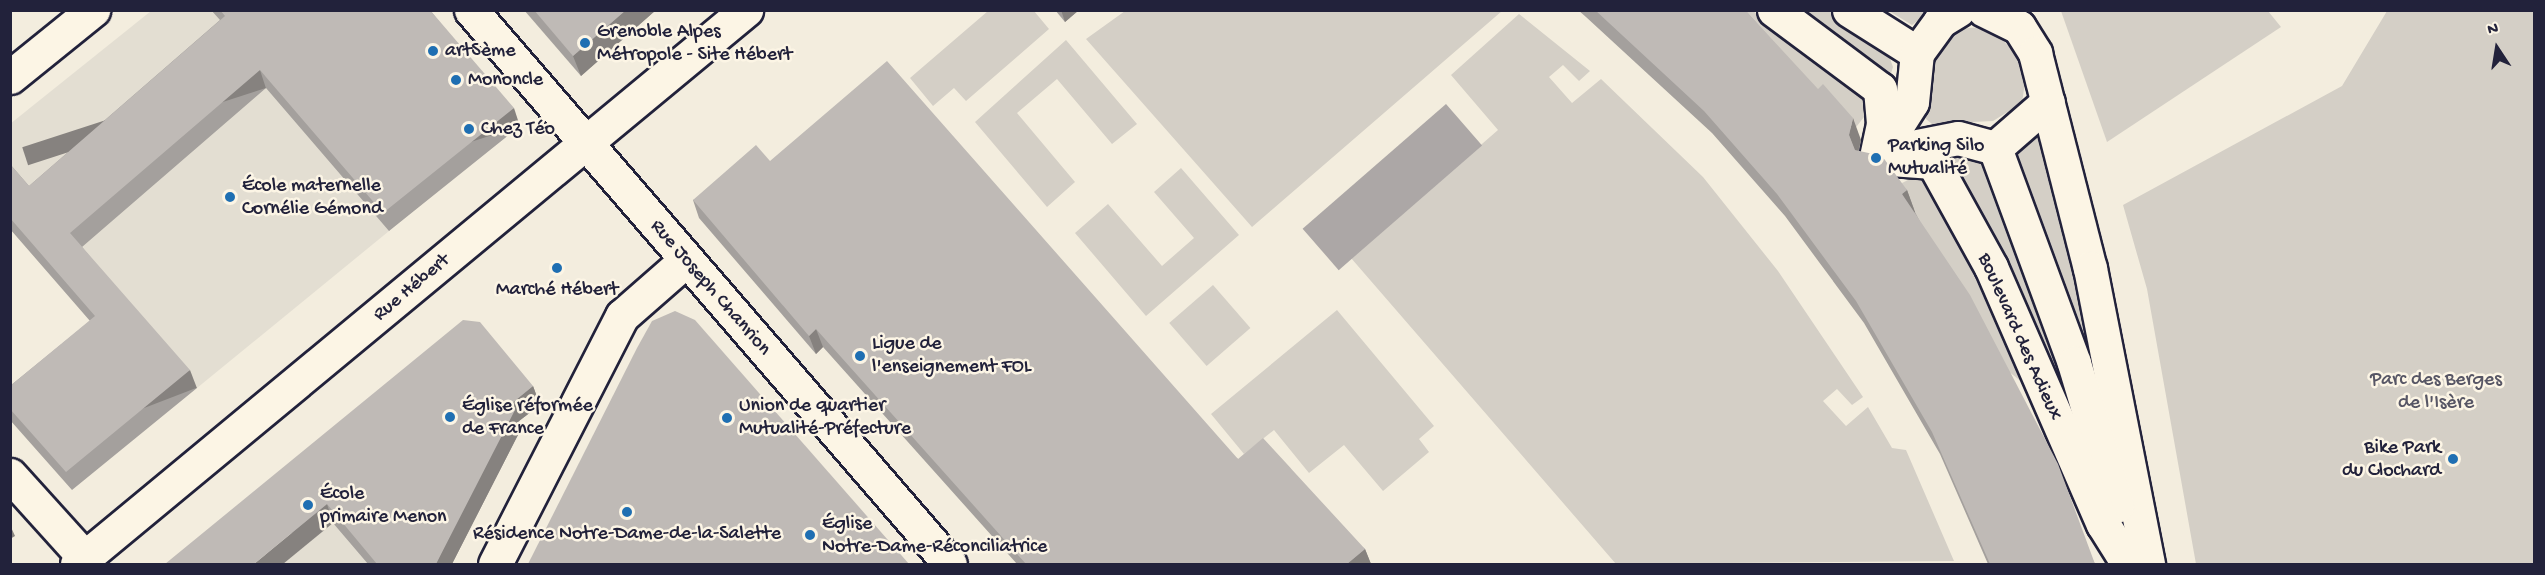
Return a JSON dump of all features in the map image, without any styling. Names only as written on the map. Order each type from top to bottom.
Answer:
[{"type":"street","points":[[10,77],[93,10]]},
{"type":"street","name":"Rue Joseph Chanrion","points":[[471,10],[950,564]]},
{"type":"street","name":"Rue Hébert","points":[[81,561],[746,10]]},
{"type":"street","points":[[1774,10],[1880,90],[1883,124],[1876,158]]},
{"type":"street","points":[[1849,10],[1917,53]]},
{"type":"street","points":[[1876,158],[1912,102],[1917,53],[1940,21],[1958,10]]},
{"type":"street","points":[[1984,10],[2019,27],[2035,52],[2090,268],[2148,564]]},
{"type":"street","points":[[1876,158],[1918,142],[1958,138],[1995,148],[2048,102]]},
{"type":"street","name":"Boulevard des Adieux","points":[[1995,148],[2074,363],[2135,564]]},
{"type":"street","name":"Boulevard des Adieux","points":[[1876,158],[1933,162],[1990,267],[2103,524],[2128,564]]},
{"type":"street","points":[[495,564],[622,316],[686,260]]},
{"type":"street","points":[[10,475],[81,561]]},
{"type":"shaded area","name":"École maternelle Cornélie Gémond","points":[[151,11],[282,11],[438,191],[197,388],[11,174],[10,124]]},
{"type":"shaded area","points":[[1446,104],[1482,146],[1339,270],[1303,229]]},
{"type":"shaded area","name":"École primaire Menon","points":[[304,475],[398,564],[194,564]]},
{"type":"green space","points":[[988,11],[1034,11],[1049,29],[966,101],[954,88],[933,106],[910,78]]},
{"type":"green space","points":[[1125,11],[1502,11],[1252,227],[1086,39]]},
{"type":"green space","points":[[1730,11],[1753,11],[1863,93],[1864,117],[1853,131]]},
{"type":"green space","points":[[1792,11],[1837,11],[1883,39],[1893,67],[1887,86]]},
{"type":"green space","points":[[1889,11],[1931,11],[1912,25]]},
{"type":"green space","points":[[2061,11],[2268,11],[2281,27],[2107,142]]},
{"type":"green space","name":"Parc des Berges de l'Isère","points":[[2387,11],[2534,11],[2534,564],[2196,564],[2147,289],[2123,205],[2342,86]]},
{"type":"green space","points":[[1519,14],[1590,71],[1579,81],[1563,65],[1549,77],[1572,103],[1601,79],[1703,177],[1778,271],[1863,397],[1852,405],[1837,389],[1823,401],[1846,426],[1868,407],[1892,448],[1906,450],[1954,561],[1616,564],[1351,258],[1498,130],[1451,75]]},
{"type":"green space","points":[[1981,27],[1997,34],[2015,53],[2026,75],[2022,103],[1993,121],[1932,124],[1926,119],[1926,93],[1941,40],[1958,29]]},
{"type":"green space","points":[[1066,40],[1137,124],[1112,144],[1057,79],[1017,113],[1075,182],[1047,207],[975,122]]},
{"type":"green space","points":[[2038,134],[2112,423],[2012,154]]},
{"type":"green space","points":[[1942,151],[1984,161],[2084,434]]},
{"type":"green space","points":[[1181,168],[1239,235],[1146,316],[1075,233],[1108,204],[1162,266],[1194,238],[1154,192]]},
{"type":"green space","points":[[1912,178],[1929,183],[2027,386],[2008,371],[1910,216],[1915,211],[1896,186]]},
{"type":"green space","points":[[1213,285],[1250,328],[1207,366],[1169,323]]},
{"type":"green space","points":[[1337,310],[1434,426],[1419,439],[1429,452],[1383,491],[1344,445],[1309,473],[1274,430],[1244,454],[1211,414]]},
{"type":"building","points":[[220,10],[430,10],[514,108],[383,213],[260,70],[70,233],[190,370],[66,472],[10,409],[10,386],[95,316],[10,218],[10,164],[29,186],[225,16]]},
{"type":"building","points":[[534,10],[626,10],[573,56]]},
{"type":"building","points":[[1595,10],[1745,10],[1818,89],[1823,84],[1853,118],[1849,135],[1855,150],[1882,156],[1907,190],[1902,194],[1970,295],[2058,464],[2095,564],[1990,564],[1932,432],[1856,301],[1777,194],[1704,111]]},
{"type":"building","points":[[887,61],[1238,459],[1263,438],[1365,549],[1347,564],[1026,564],[816,329],[809,336],[693,200],[756,145],[770,161]]},
{"type":"building","points":[[675,311],[695,320],[909,564],[528,564],[652,321]]},
{"type":"building","points":[[463,320],[480,322],[533,386],[511,404],[515,410],[436,564],[377,564],[327,504],[254,564],[165,564]]},
{"type":"place","name":"Grenoble Alpes Métropole - Site Hébert","points":[[585,43]]},
{"type":"place","name":"artSème","points":[[433,51]]},
{"type":"place","name":"Mononcle","points":[[456,80]]},
{"type":"place","name":"Chez Téo","points":[[469,129]]},
{"type":"place","name":"Parking Silo Mutualité","points":[[1876,158]]},
{"type":"place","name":"École maternelle Cornélie Gémond","points":[[230,197]]},
{"type":"place","name":"Marché Hébert","points":[[557,268]]},
{"type":"place","name":"Ligue de l'enseignement FOL","points":[[860,356]]},
{"type":"place","name":"Église réformée de France","points":[[450,417]]},
{"type":"place","name":"Union de quartier Mutualité-Préfecture","points":[[727,418]]},
{"type":"place","name":"Bike Park du Clochard","points":[[2453,459]]},
{"type":"place","name":"École primaire Menon","points":[[308,505]]},
{"type":"place","name":"Résidence Notre-Dame-de-la-Salette","points":[[627,512]]},
{"type":"place","name":"Église Notre-Dame-Réconciliatrice","points":[[810,535]]}]
